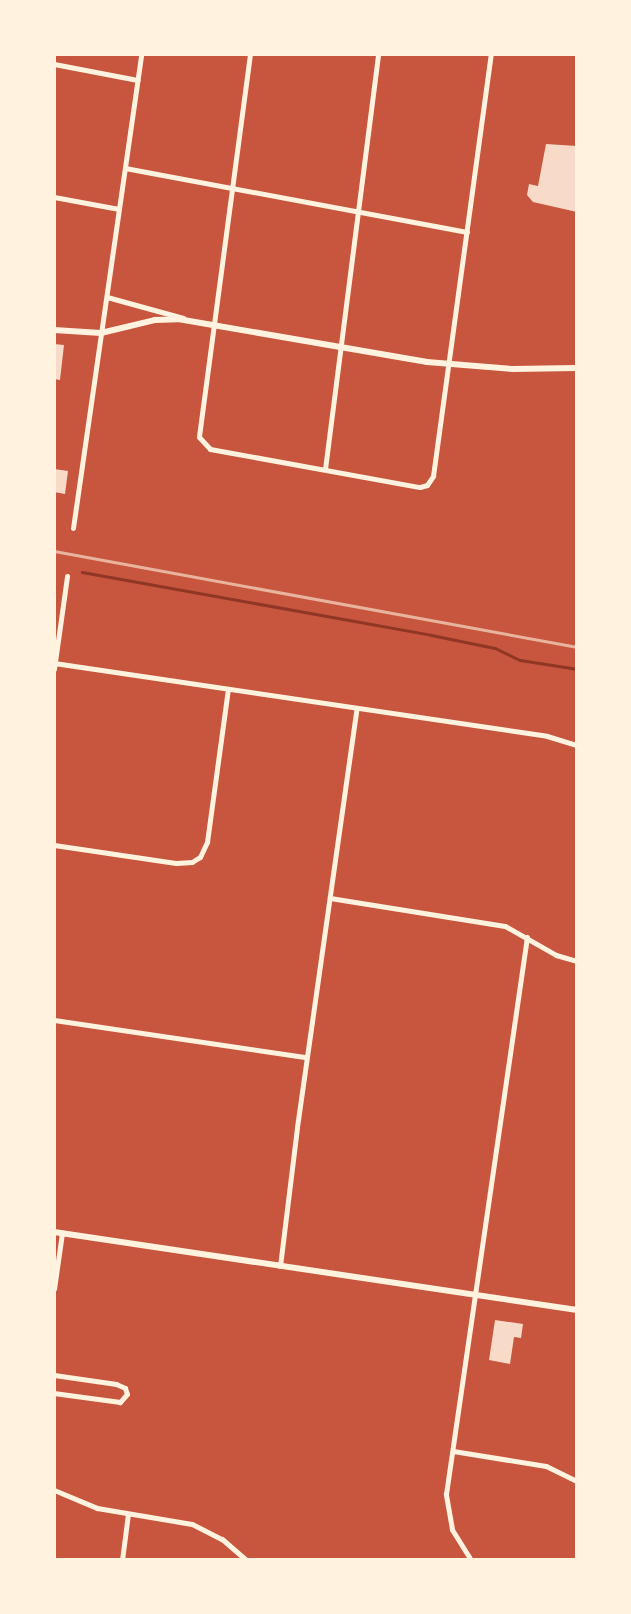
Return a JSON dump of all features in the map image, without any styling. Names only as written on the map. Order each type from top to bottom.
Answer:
[{"type":"street","points":[[73,528],[141,54]]},
{"type":"street","points":[[250,54],[199,429],[202,445],[210,449],[412,485],[427,485],[433,476],[491,54]]},
{"type":"street","points":[[325,469],[378,54]]},
{"type":"street","points":[[54,64],[137,80]]},
{"type":"street","points":[[125,168],[467,232]]},
{"type":"street","points":[[54,197],[119,209]]},
{"type":"street","points":[[107,297],[187,320],[341,348],[449,364],[577,368]]},
{"type":"street","points":[[54,330],[101,333],[155,320],[187,320]]},
{"type":"street","points":[[54,669],[67,576]]},
{"type":"street","points":[[54,663],[547,736],[577,745]]},
{"type":"street","points":[[54,845],[176,863],[192,862],[200,857],[207,842],[228,689]]},
{"type":"street","points":[[280,1266],[306,1057],[357,708]]},
{"type":"street","points":[[330,898],[493,923],[527,937],[556,955],[577,961]]},
{"type":"street","points":[[471,1560],[457,1539],[447,1508],[527,937]]},
{"type":"street","points":[[54,1020],[306,1057]]},
{"type":"street","points":[[54,1289],[58,1232],[577,1310]]},
{"type":"street","points":[[54,1375],[116,1384],[125,1388],[127,1394],[120,1402],[54,1393]]},
{"type":"street","points":[[453,1451],[546,1466],[577,1481]]},
{"type":"street","points":[[54,1490],[89,1506],[198,1526],[224,1540],[246,1560]]},
{"type":"street","points":[[122,1560],[128,1514]]},
{"type":"building","points":[[546,144],[577,146],[577,212],[533,202],[527,195],[529,184],[538,186]]},
{"type":"building","points":[[54,344],[64,345],[60,380],[54,379]]},
{"type":"building","points":[[54,469],[68,471],[65,494],[54,492]]},
{"type":"building","points":[[495,1320],[523,1324],[521,1338],[514,1337],[510,1364],[489,1360]]},
{"type":"waterway","points":[[82,572],[431,635],[495,648],[520,660],[577,669]]},
{"type":"railway","points":[[54,551],[577,647]]}]
